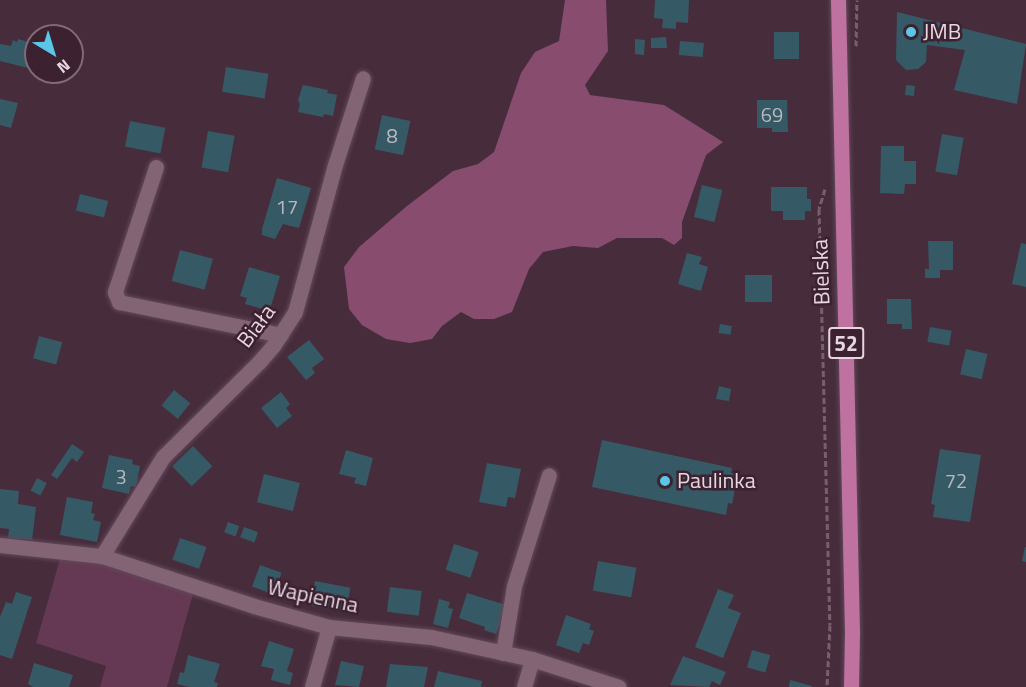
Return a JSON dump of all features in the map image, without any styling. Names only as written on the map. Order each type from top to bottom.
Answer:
[{"type":"main road","name":"Bielska","points":[[838,0],[852,632],[851,687]]},
{"type":"street","name":"Biała","points":[[102,556],[163,457],[259,362],[295,312],[335,165],[363,78]]},
{"type":"street","points":[[156,167],[115,292],[119,302],[280,334]]},
{"type":"street","points":[[503,653],[514,586],[549,475]]},
{"type":"street","name":"Wapienna","points":[[0,545],[102,556],[254,606],[329,627],[431,637],[532,659],[619,687]]},
{"type":"street","points":[[312,687],[329,627]]},
{"type":"street","points":[[524,687],[532,659]]},
{"type":"path","points":[[826,687],[830,626],[819,209],[828,180]]},
{"type":"shaded area","points":[[565,0],[606,0],[608,51],[585,85],[590,95],[664,105],[723,142],[706,155],[682,222],[682,238],[674,245],[662,238],[617,238],[598,248],[573,246],[543,252],[529,269],[512,312],[494,319],[474,319],[461,312],[442,326],[432,339],[410,343],[386,339],[362,325],[349,309],[344,267],[359,247],[407,206],[453,171],[478,164],[494,152],[521,73],[535,52],[559,41]]},
{"type":"shaded area","points":[[62,552],[195,587],[167,687],[100,687],[106,666],[36,643]]},
{"type":"building","points":[[655,0],[689,0],[688,23],[676,22],[676,29],[662,28],[663,19],[654,18]]},
{"type":"building","points":[[897,12],[1026,44],[1017,104],[954,90],[965,50],[927,45],[926,62],[918,69],[906,70],[896,60]]},
{"type":"building","points":[[774,32],[799,32],[799,59],[774,59]]},
{"type":"building","points":[[666,37],[667,48],[651,48],[651,38]]},
{"type":"building","points":[[18,39],[24,41],[24,67],[0,61],[0,44],[11,46],[13,40],[17,42]]},
{"type":"building","points":[[635,39],[645,40],[644,55],[635,54]]},
{"type":"building","points":[[680,41],[704,43],[703,57],[679,55]]},
{"type":"building","points":[[226,67],[268,74],[265,98],[222,92]]},
{"type":"building","points":[[303,85],[328,90],[327,93],[337,95],[333,116],[324,114],[323,117],[298,112],[300,104],[298,100]]},
{"type":"building","points":[[906,85],[915,86],[914,96],[905,95]]},
{"type":"building","points":[[0,99],[18,103],[11,128],[0,125]]},
{"type":"building","points":[[757,100],[787,100],[788,132],[772,132],[772,128],[757,128]]},
{"type":"building","points":[[382,115],[410,121],[403,155],[375,149]]},
{"type":"building","points":[[130,121],[165,128],[160,153],[125,147]]},
{"type":"building","points":[[208,131],[235,136],[228,172],[202,167]]},
{"type":"building","points":[[942,134],[964,138],[957,175],[935,171]]},
{"type":"building","points":[[881,146],[904,146],[904,161],[916,161],[916,184],[905,184],[904,194],[880,193]]},
{"type":"building","points":[[277,178],[311,188],[299,228],[283,224],[275,239],[262,235],[262,229]]},
{"type":"building","points":[[702,185],[722,190],[714,222],[694,217]]},
{"type":"building","points":[[771,187],[807,187],[807,199],[811,199],[811,211],[805,211],[805,220],[783,220],[783,211],[771,211]]},
{"type":"building","points":[[80,194],[108,201],[104,218],[76,210]]},
{"type":"building","points":[[928,241],[953,241],[953,270],[940,270],[940,278],[925,278],[925,269],[929,269]]},
{"type":"building","points":[[1021,243],[1026,244],[1026,287],[1012,284]]},
{"type":"building","points":[[180,250],[213,259],[205,290],[172,281]]},
{"type":"building","points":[[687,253],[702,257],[699,264],[708,267],[701,291],[678,284]]},
{"type":"building","points":[[249,267],[280,276],[271,306],[265,304],[263,309],[245,304],[247,298],[240,296]]},
{"type":"building","points":[[745,275],[772,275],[772,302],[745,302]]},
{"type":"building","points":[[887,299],[911,299],[912,329],[902,329],[902,324],[887,324]]},
{"type":"building","points":[[720,324],[732,326],[730,335],[719,333]]},
{"type":"building","points":[[930,327],[952,331],[949,346],[927,342]]},
{"type":"building","points":[[39,336],[62,342],[56,364],[33,358]]},
{"type":"building","points":[[309,340],[324,359],[312,368],[315,373],[306,380],[287,357]]},
{"type":"building","points":[[966,349],[987,354],[982,379],[960,374]]},
{"type":"building","points":[[719,386],[731,389],[729,401],[716,399]]},
{"type":"building","points":[[174,390],[190,403],[178,419],[161,406]]},
{"type":"building","points":[[281,392],[290,404],[286,408],[292,416],[277,428],[261,408]]},
{"type":"building","name":"Paulinka","points":[[602,440],[732,468],[731,473],[738,475],[732,504],[728,503],[726,515],[592,487]]},
{"type":"building","points":[[72,444],[84,452],[77,462],[72,458],[57,479],[51,475]]},
{"type":"building","points":[[193,446],[212,466],[192,486],[172,466]]},
{"type":"building","points":[[940,449],[981,455],[970,522],[933,517],[935,505],[931,504]]},
{"type":"building","points":[[346,450],[373,458],[366,486],[354,483],[356,478],[339,474]]},
{"type":"building","points":[[109,455],[133,460],[132,464],[140,466],[136,487],[131,486],[129,494],[102,488]]},
{"type":"building","points":[[487,463],[521,469],[515,498],[508,497],[506,507],[479,502]]},
{"type":"building","points":[[264,474],[300,483],[293,511],[257,502]]},
{"type":"building","points":[[37,478],[47,483],[40,495],[31,490]]},
{"type":"building","points":[[0,489],[19,491],[18,504],[36,507],[32,540],[8,538],[9,529],[0,528]]},
{"type":"building","points":[[67,497],[93,502],[91,513],[95,514],[93,520],[101,522],[97,542],[60,535]]},
{"type":"building","points":[[228,522],[239,526],[236,536],[224,532]]},
{"type":"building","points":[[244,527],[258,532],[254,542],[240,537]]},
{"type":"building","points":[[180,538],[206,547],[199,569],[173,560]]},
{"type":"building","points":[[454,544],[479,552],[470,578],[446,570]]},
{"type":"building","points":[[1026,547],[1026,562],[1022,561]]},
{"type":"building","points":[[598,561],[636,568],[631,597],[593,591]]},
{"type":"building","points":[[260,565],[282,573],[274,594],[252,587]]},
{"type":"building","points":[[315,581],[350,588],[346,612],[310,606]]},
{"type":"building","points":[[390,587],[422,591],[419,616],[387,612]]},
{"type":"building","points":[[718,589],[734,595],[728,608],[741,613],[723,658],[695,647]]},
{"type":"building","points":[[16,592],[32,597],[12,659],[0,655],[0,617],[6,602],[12,604]]},
{"type":"building","points":[[467,593],[506,605],[496,634],[484,630],[485,627],[459,618]]},
{"type":"building","points":[[439,599],[450,602],[448,608],[453,609],[448,628],[433,624]]},
{"type":"building","points":[[566,615],[591,624],[589,629],[594,631],[589,645],[583,643],[579,653],[556,645]]},
{"type":"building","points":[[269,641],[294,649],[287,671],[293,673],[290,685],[271,680],[274,669],[261,666]]},
{"type":"building","points":[[752,650],[770,655],[765,673],[747,667]]},
{"type":"building","points":[[188,655],[220,664],[214,682],[218,683],[217,687],[189,687],[177,684],[180,672],[184,673]]},
{"type":"building","points":[[683,656],[726,672],[720,685],[712,681],[709,687],[670,685]]},
{"type":"building","points":[[341,661],[364,666],[359,687],[335,685]]},
{"type":"building","points":[[34,663],[73,675],[69,687],[33,687],[28,684]]},
{"type":"building","points":[[390,664],[428,667],[424,687],[386,687]]},
{"type":"building","points":[[438,671],[482,681],[481,687],[434,687]]},
{"type":"building","points":[[790,680],[812,686],[812,687],[789,687]]},
{"type":"place","name":"JMB","points":[[911,32]]},
{"type":"place","name":"Paulinka","points":[[665,481]]}]
